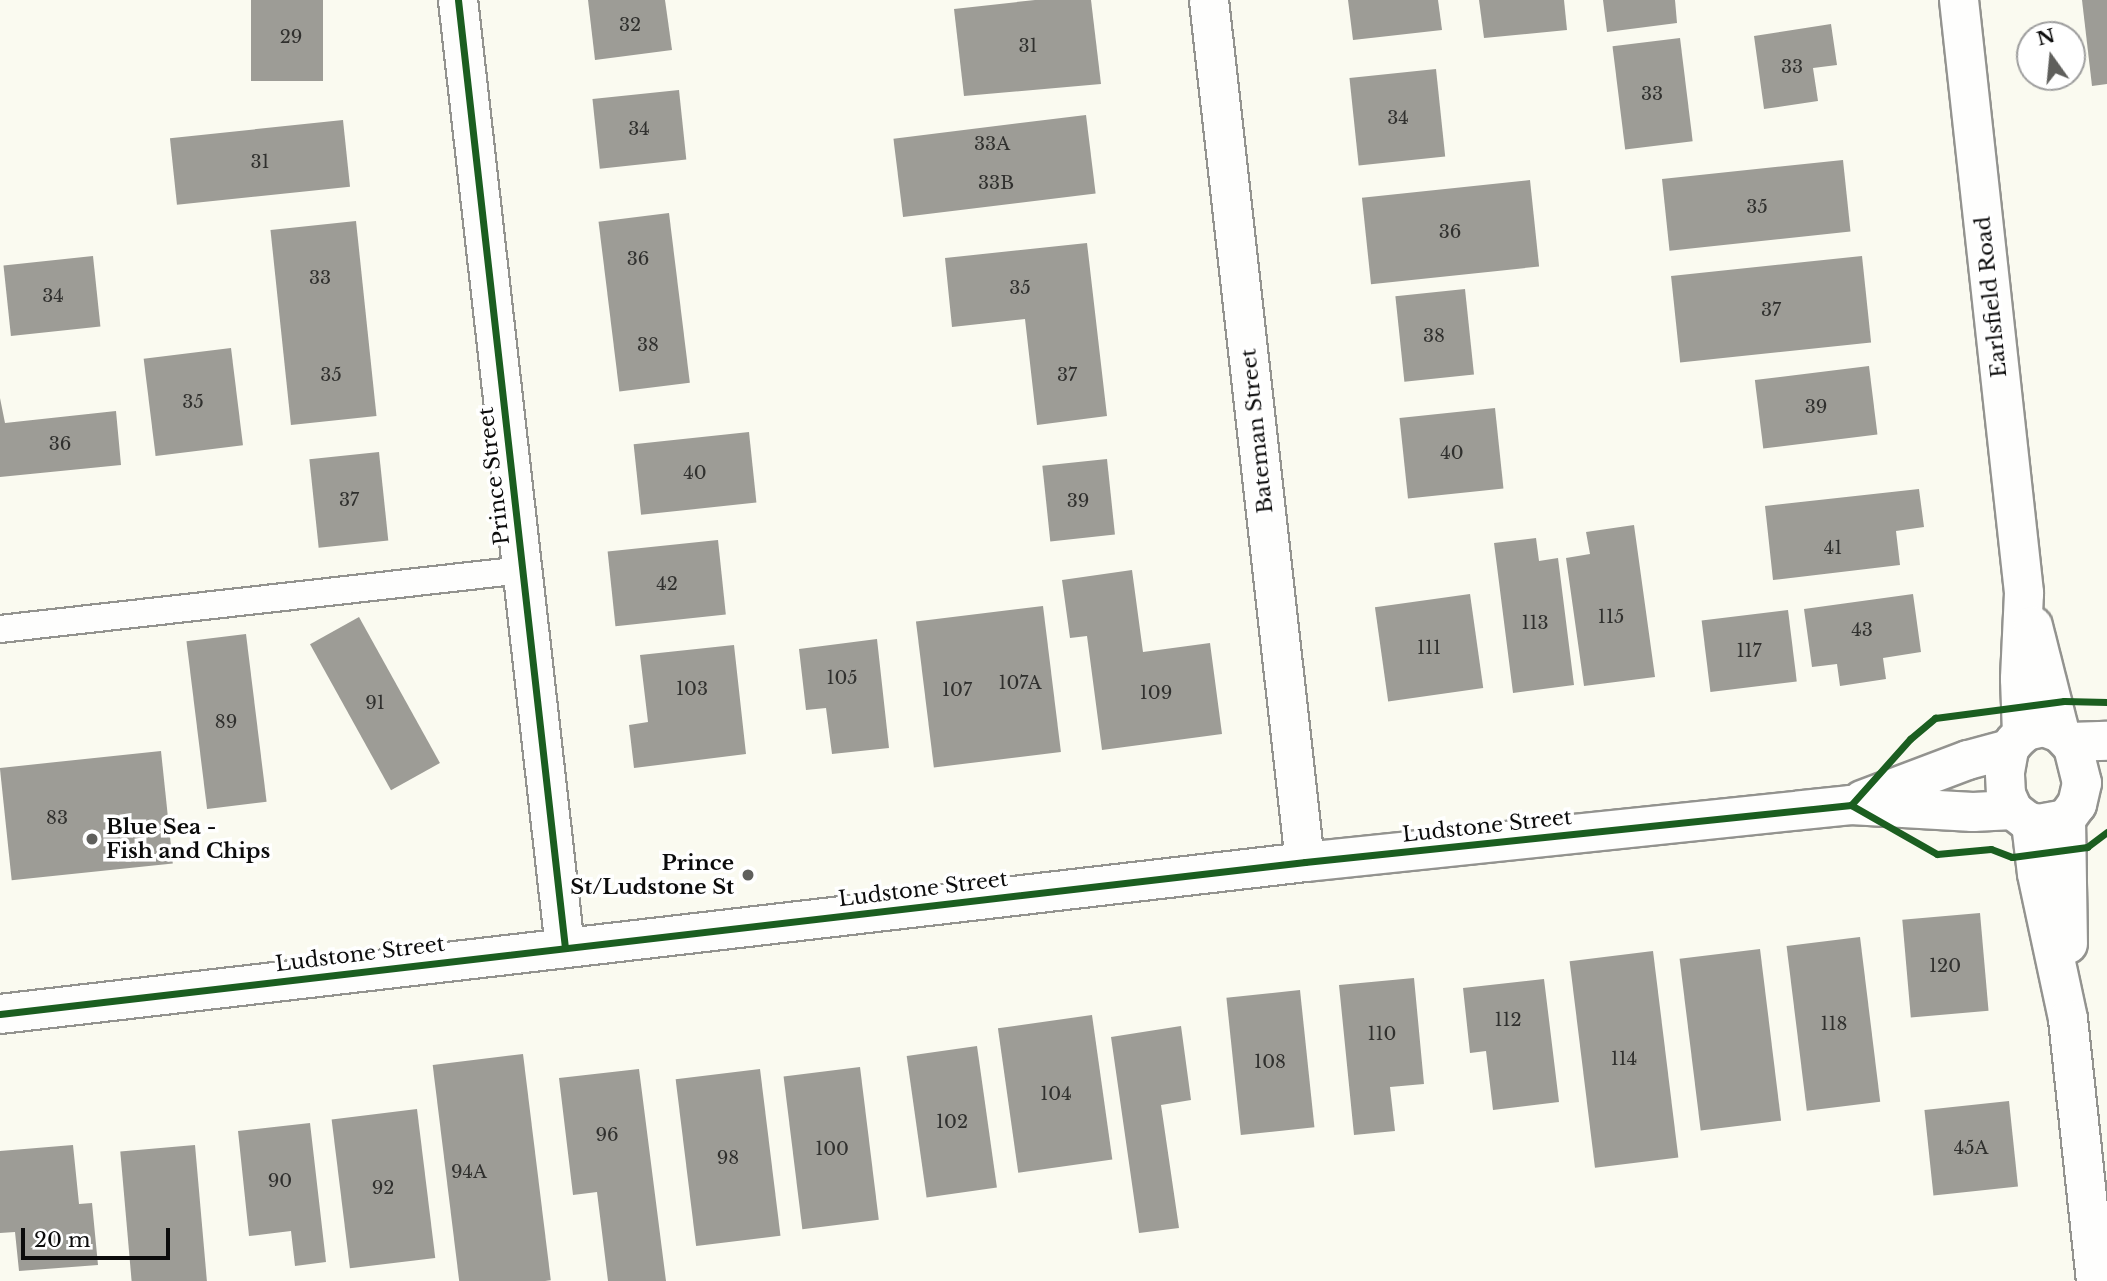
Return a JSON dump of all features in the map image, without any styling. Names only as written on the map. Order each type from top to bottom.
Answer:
[{"type":"street","name":"Prince Street","points":[[458,0],[565,948]]},
{"type":"street","name":"Bateman Street","points":[[1209,0],[1305,862]]},
{"type":"street","name":"Earlsfield Road","points":[[1958,0],[2024,593],[2015,742]]},
{"type":"street","name":"Earlsfield Road","points":[[2024,593],[2065,738]]},
{"type":"street","points":[[2059,811],[2005,787],[2015,742],[2044,727],[2065,738],[2107,741]]},
{"type":"street","points":[[2059,811],[2081,791],[2080,766],[2065,738]]},
{"type":"street","name":"Ludstone Street","points":[[1851,804],[2015,742]]},
{"type":"street","name":"Ludstone Street","points":[[0,1014],[1305,862],[1851,804],[1973,813],[2059,811]]},
{"type":"street","points":[[2059,811],[2068,1019],[2096,1281]]},
{"type":"lane","points":[[0,629],[523,570]]},
{"type":"building","points":[[251,0],[323,0],[323,81],[251,81]]},
{"type":"building","points":[[588,0],[665,0],[672,50],[595,60]]},
{"type":"building","points":[[1035,0],[1091,0],[1101,84],[964,96],[954,9]]},
{"type":"building","points":[[1348,0],[1438,0],[1442,30],[1353,40]]},
{"type":"building","points":[[1479,0],[1564,0],[1567,30],[1484,38]]},
{"type":"building","points":[[1603,0],[1675,0],[1677,23],[1607,32]]},
{"type":"building","points":[[2082,0],[2107,0],[2107,84],[2092,86]]},
{"type":"building","points":[[1831,24],[1837,65],[1813,68],[1818,101],[1764,109],[1754,36]]},
{"type":"building","points":[[1680,38],[1693,141],[1625,150],[1613,46]]},
{"type":"building","points":[[1436,69],[1445,157],[1359,166],[1349,78]]},
{"type":"building","points":[[679,90],[686,160],[600,169],[592,99]]},
{"type":"building","points":[[1086,115],[1096,193],[903,217],[893,139]]},
{"type":"building","points":[[343,120],[350,187],[177,205],[170,138]]},
{"type":"building","points":[[1843,160],[1851,232],[1670,251],[1662,179]]},
{"type":"building","points":[[1530,180],[1539,267],[1371,284],[1362,198]]},
{"type":"building","points":[[669,213],[690,383],[619,391],[599,222]]},
{"type":"building","points":[[356,221],[376,416],[291,425],[270,230]]},
{"type":"building","points":[[1087,243],[1107,416],[1037,425],[1025,319],[952,327],[945,258]]},
{"type":"building","points":[[93,256],[100,327],[11,336],[3,265]]},
{"type":"building","points":[[1862,256],[1871,343],[1680,363],[1671,276]]},
{"type":"building","points":[[1465,289],[1474,375],[1404,382],[1395,296]]},
{"type":"building","points":[[231,348],[243,445],[156,456],[144,359]]},
{"type":"building","points":[[1869,366],[1877,434],[1763,449],[1755,380]]},
{"type":"building","points":[[0,398],[5,423],[116,411],[121,465],[0,477]]},
{"type":"building","points":[[1495,408],[1503,489],[1408,499],[1400,418]]},
{"type":"building","points":[[749,432],[756,503],[641,515],[634,444]]},
{"type":"building","points":[[379,452],[388,541],[319,548],[309,459]]},
{"type":"building","points":[[1107,459],[1115,535],[1050,541],[1042,466]]},
{"type":"building","points":[[1919,489],[1924,527],[1896,531],[1900,565],[1773,580],[1765,506]]},
{"type":"building","points":[[1634,525],[1655,677],[1584,686],[1566,558],[1590,554],[1586,532]]},
{"type":"building","points":[[1536,538],[1539,561],[1558,558],[1574,685],[1513,693],[1494,543]]},
{"type":"building","points":[[718,540],[726,615],[615,626],[608,552]]},
{"type":"building","points":[[1132,570],[1143,652],[1210,643],[1222,734],[1102,750],[1087,636],[1070,638],[1062,580]]},
{"type":"building","points":[[1470,594],[1483,688],[1388,701],[1375,607]]},
{"type":"building","points":[[1913,594],[1921,652],[1883,658],[1886,679],[1840,686],[1837,664],[1812,667],[1804,609]]},
{"type":"building","points":[[1043,606],[1061,752],[934,768],[916,622]]},
{"type":"building","points":[[1788,610],[1797,681],[1710,692],[1702,621]]},
{"type":"building","points":[[359,617],[440,763],[391,790],[310,644]]},
{"type":"building","points":[[246,634],[267,802],[207,809],[186,641]]},
{"type":"building","points":[[877,639],[889,748],[832,754],[826,708],[806,710],[799,649]]},
{"type":"building","points":[[734,645],[746,754],[634,768],[629,725],[648,722],[640,655]]},
{"type":"building","points":[[161,751],[173,863],[12,880],[0,768]]},
{"type":"building","points":[[1980,913],[1989,1011],[1911,1017],[1902,920]]},
{"type":"building","points":[[1860,937],[1880,1102],[1807,1111],[1787,946]]},
{"type":"building","points":[[1760,949],[1781,1121],[1701,1131],[1680,959]]},
{"type":"building","points":[[1653,951],[1678,1157],[1595,1168],[1570,961]]},
{"type":"building","points":[[1414,978],[1424,1084],[1390,1087],[1395,1131],[1354,1135],[1339,985]]},
{"type":"building","points":[[1544,979],[1559,1102],[1493,1110],[1486,1051],[1470,1053],[1463,988]]},
{"type":"building","points":[[1300,990],[1314,1127],[1241,1135],[1226,998]]},
{"type":"building","points":[[1092,1015],[1112,1160],[1018,1173],[998,1028]]},
{"type":"building","points":[[1181,1026],[1191,1100],[1161,1105],[1179,1228],[1139,1233],[1111,1037]]},
{"type":"building","points":[[977,1046],[997,1188],[927,1197],[907,1056]]},
{"type":"building","points":[[523,1054],[551,1280],[459,1281],[433,1065]]},
{"type":"building","points":[[860,1067],[879,1220],[802,1229],[784,1076]]},
{"type":"building","points":[[639,1069],[666,1281],[608,1281],[597,1192],[573,1195],[559,1078]]},
{"type":"building","points":[[760,1069],[780,1236],[696,1246],[676,1079]]},
{"type":"building","points":[[2009,1101],[2018,1187],[1933,1195],[1924,1110]]},
{"type":"building","points":[[417,1109],[435,1258],[350,1268],[332,1119]]},
{"type":"building","points":[[310,1123],[326,1262],[295,1266],[291,1231],[249,1236],[238,1131]]},
{"type":"building","points":[[73,1145],[79,1204],[92,1203],[98,1265],[19,1271],[15,1232],[0,1233],[0,1151]]},
{"type":"building","points":[[195,1145],[207,1281],[132,1281],[120,1152]]},
{"type":"cycle path","points":[[458,0],[565,948]]},
{"type":"cycle path","points":[[1851,805],[1910,739],[1935,718],[2064,701],[2107,702]]},
{"type":"cycle path","points":[[1851,805],[1937,854],[1991,849],[2012,857],[2087,847],[2107,832]]},
{"type":"cycle path","points":[[0,1014],[1305,862],[1851,805]]},
{"type":"place","name":"Blue Sea - Fish and Chips","points":[[92,839]]},
{"type":"place","name":"Prince St/Ludstone St","points":[[748,875]]}]
